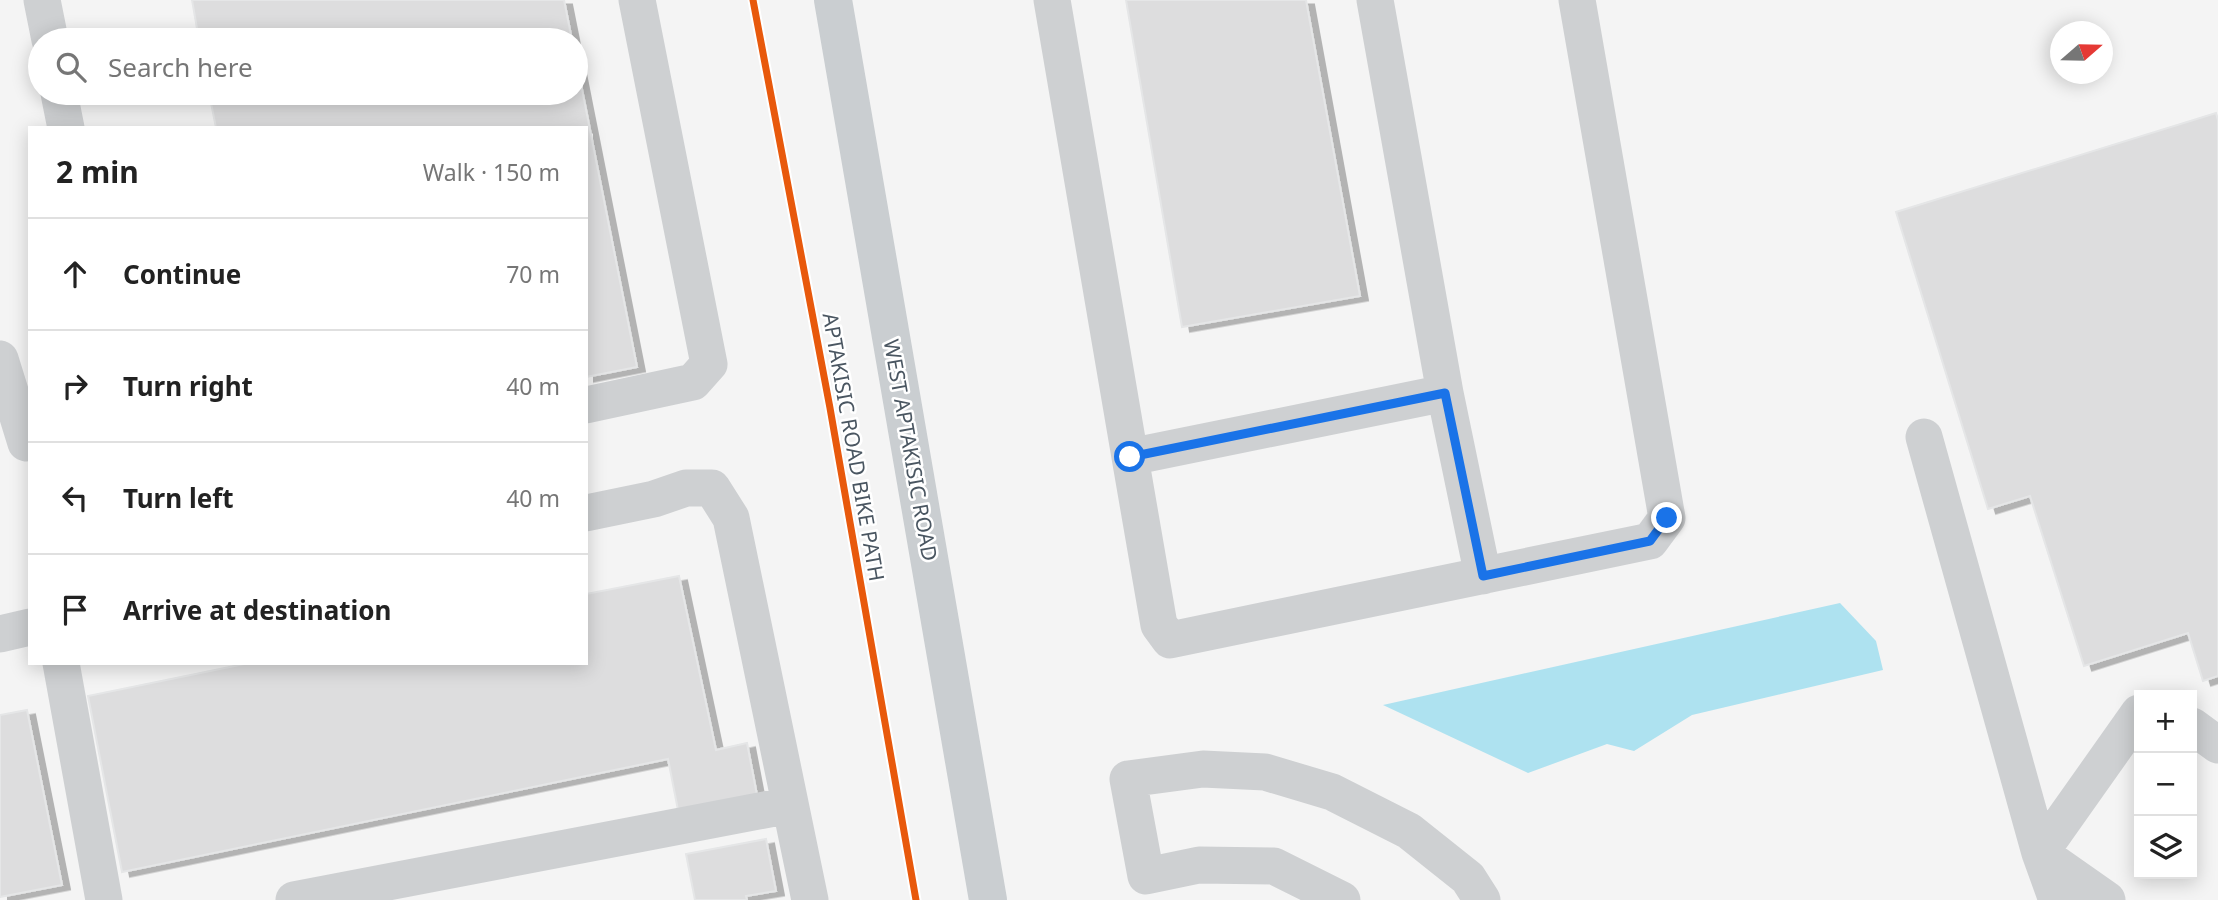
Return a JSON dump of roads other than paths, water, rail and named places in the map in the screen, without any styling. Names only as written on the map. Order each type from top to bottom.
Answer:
[{"type":"main road","name":"WEST APTAKISIC ROAD","points":[[834,0],[988,900]]},
{"type":"lane","points":[[42,0],[48,28]]},
{"type":"lane","points":[[588,405],[693,382],[709,364],[638,0]]},
{"type":"lane","points":[[1052,0],[1159,625],[1170,640],[1650,541],[1667,518],[1577,0]]},
{"type":"lane","points":[[1375,0],[1445,393],[1483,576]]},
{"type":"lane","points":[[62,105],[66,126]]},
{"type":"lane","points":[[0,359],[26,443]]},
{"type":"lane","points":[[1130,457],[1445,393]]},
{"type":"lane","points":[[1924,437],[2040,853],[2057,900]]},
{"type":"lane","points":[[588,513],[654,499],[686,488],[712,488],[731,518],[810,900]]},
{"type":"lane","points":[[0,634],[28,627]]},
{"type":"lane","points":[[61,665],[104,900]]},
{"type":"lane","points":[[2040,853],[2134,720]]},
{"type":"lane","points":[[2197,730],[2218,745]]},
{"type":"lane","points":[[1342,900],[1274,866],[1199,865],[1146,876],[1128,779],[1203,769],[1265,772],[1332,792],[1409,831],[1468,878],[1482,900]]},
{"type":"lane","points":[[294,900],[790,805]]},
{"type":"lane","points":[[2040,853],[2107,900]]},
{"type":"water","points":[[1840,603],[1876,641],[1883,670],[1692,715],[1634,751],[1607,744],[1528,773],[1383,705]]}]
